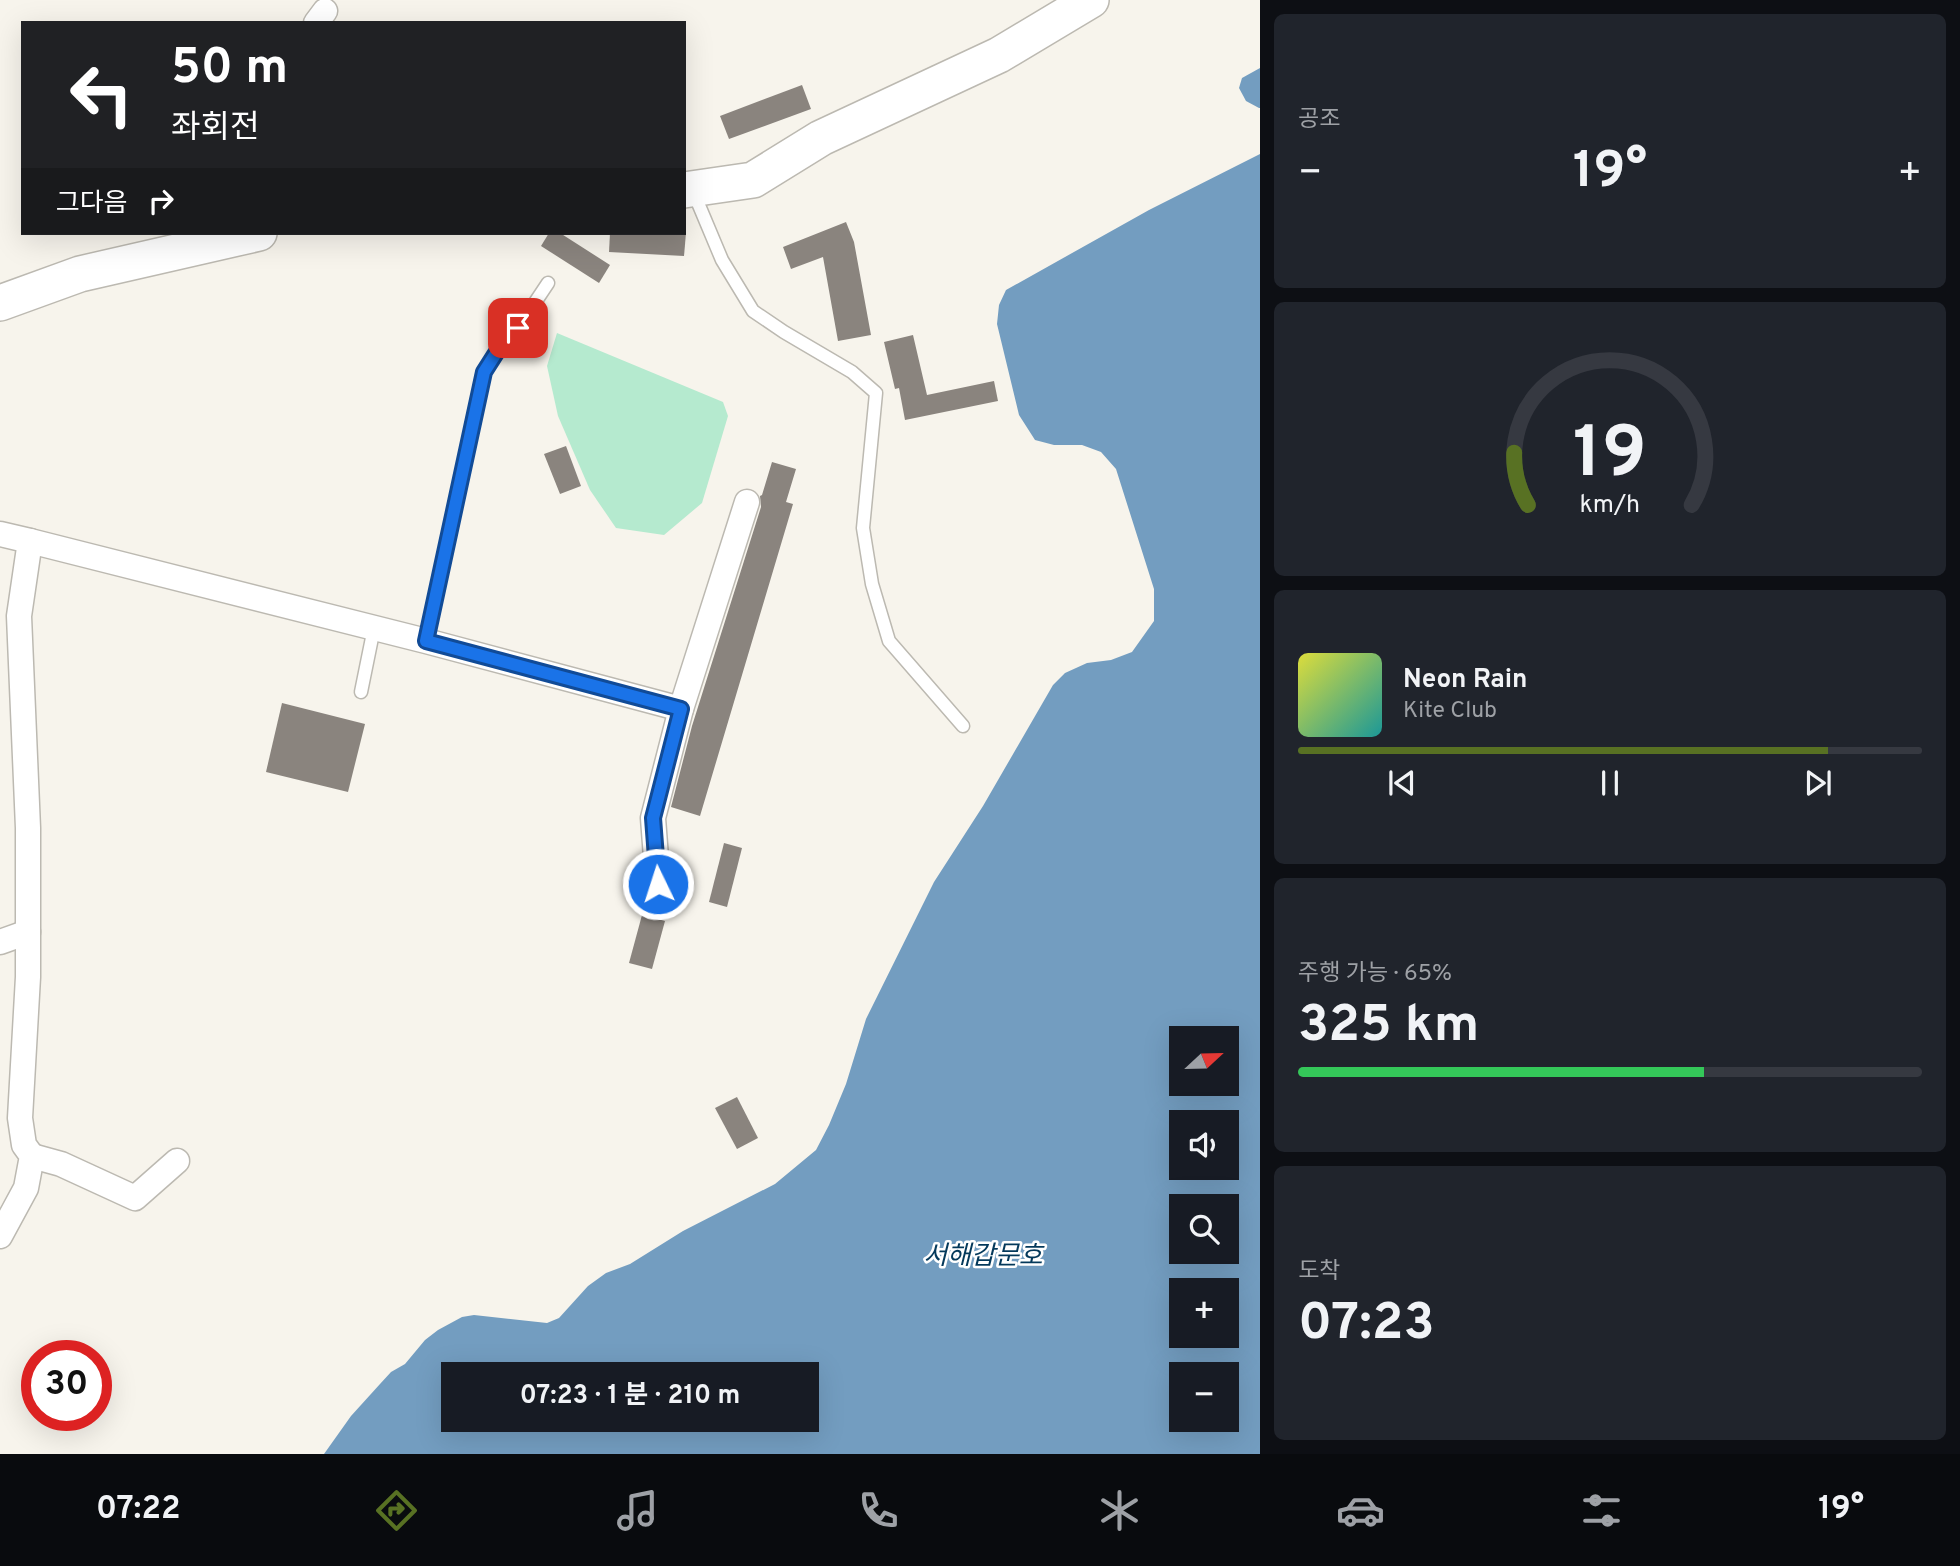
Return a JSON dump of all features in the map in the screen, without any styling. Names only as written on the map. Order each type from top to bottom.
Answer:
[{"type":"street","points":[[688,189],[752,180],[821,138],[999,55],[1091,0]]},
{"type":"street","points":[[0,303],[80,274],[200,240],[242,235]]},
{"type":"street","points":[[658,884],[653,818],[681,709],[747,502]]},
{"type":"street","points":[[0,534],[426,641],[681,709]]},
{"type":"street","points":[[30,541],[19,616],[29,828],[28,932],[10,1124],[32,1156],[61,1164],[135,1198],[177,1161]]},
{"type":"street","points":[[0,942],[28,932]]},
{"type":"street","points":[[0,1236],[26,1188],[32,1156]]},
{"type":"lane","points":[[688,189],[722,260],[753,311],[852,372],[876,393],[863,528],[872,584],[889,642],[964,726]]},
{"type":"lane","points":[[426,641],[484,372],[548,283]]},
{"type":"lane","points":[[360,692],[374,628]]},
{"type":"green space","points":[[557,333],[723,402],[728,416],[702,503],[664,535],[616,528],[590,490],[558,416],[547,366]]},
{"type":"water","points":[[1260,68],[1259,108],[1246,101],[1239,88],[1242,78]]},
{"type":"water","name":"서해갑문호","points":[[1260,154],[1260,1454],[324,1454],[351,1416],[391,1372],[405,1364],[425,1340],[438,1330],[462,1317],[474,1315],[547,1323],[559,1318],[588,1286],[606,1273],[630,1264],[683,1231],[775,1184],[816,1150],[846,1084],[866,1019],[934,882],[983,806],[1053,685],[1065,673],[1087,663],[1111,660],[1132,652],[1154,621],[1154,589],[1116,469],[1101,452],[1082,445],[1054,445],[1035,440],[1019,415],[997,324],[999,305],[1006,290],[1149,210]]},
{"type":"building","points":[[802,85],[811,109],[729,139],[720,116]]},
{"type":"building","points":[[846,222],[854,242],[871,335],[838,341],[823,257],[791,269],[783,247]]},
{"type":"building","points":[[548,235],[563,235],[610,265],[599,283],[541,246]]},
{"type":"building","points":[[610,235],[686,235],[684,256],[609,252]]},
{"type":"building","points":[[913,335],[927,395],[994,381],[998,401],[905,420],[899,388],[895,389],[884,342]]},
{"type":"building","points":[[566,446],[581,486],[560,494],[544,454]]},
{"type":"building","points":[[772,462],[796,469],[786,502],[793,504],[700,816],[671,807],[692,726],[761,507],[760,496]]},
{"type":"building","points":[[282,703],[365,724],[348,792],[266,772]]},
{"type":"building","points":[[724,843],[742,848],[727,907],[709,902]]},
{"type":"building","points":[[642,915],[665,921],[652,969],[629,963]]},
{"type":"building","points":[[737,1097],[758,1138],[737,1149],[715,1108]]},
{"type":"route","points":[[518,328],[498,350],[484,372],[426,641],[681,709],[653,818],[658,884]]}]
